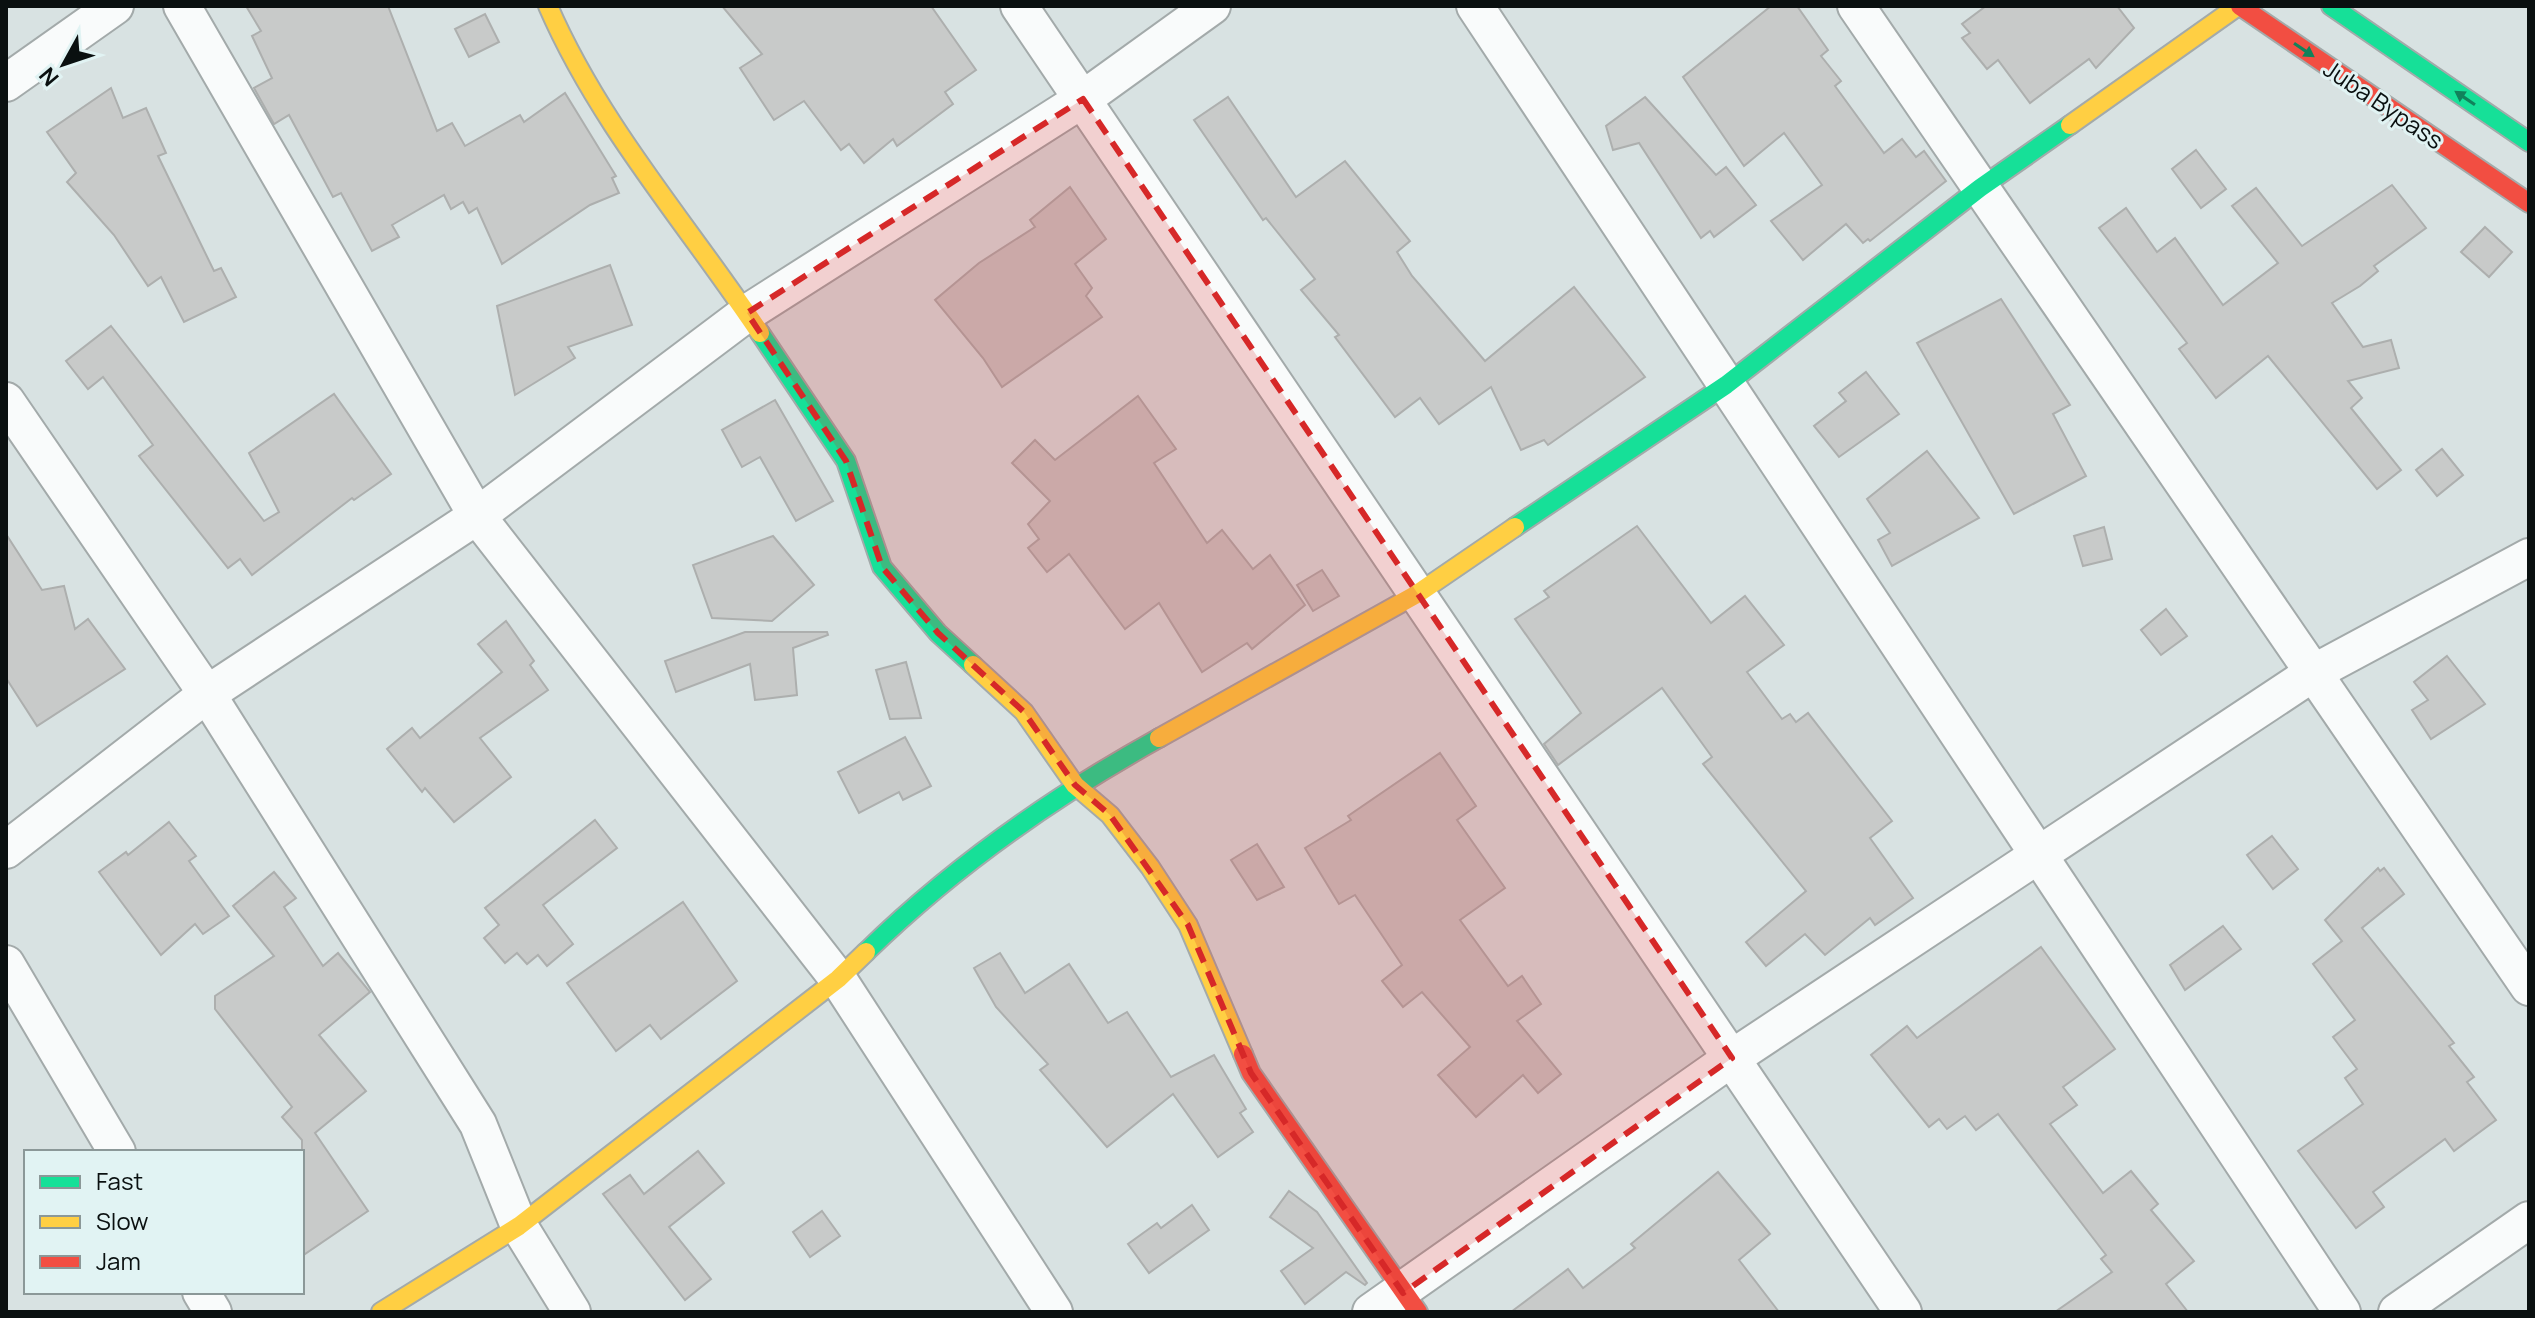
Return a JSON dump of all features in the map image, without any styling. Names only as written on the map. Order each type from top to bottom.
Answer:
[{"type":"street","points":[[6,83],[115,6]]},
{"type":"street","points":[[182,6],[477,516],[838,979],[1054,1312]]},
{"type":"street","points":[[548,6],[564,43],[630,153],[747,313],[846,461],[882,567],[938,633],[1024,712],[1075,785],[1110,815],[1150,867],[1188,925],[1218,988],[1251,1073],[1410,1302]]},
{"type":"street","points":[[1019,6],[1903,1312]]},
{"type":"street","points":[[6,850],[207,694],[477,516],[747,313],[1083,99],[1212,6]]},
{"type":"street","points":[[1475,6],[2342,1312]]},
{"type":"street","points":[[1856,6],[2529,987]]},
{"type":"street","points":[[381,1312],[519,1226],[838,979],[919,900],[1075,785],[1417,594],[1726,385],[1980,188],[2239,6]]},
{"type":"street","name":"Juba Bypass","points":[[2239,6],[2529,203]]},
{"type":"street","points":[[2331,6],[2529,142]]},
{"type":"street","points":[[6,401],[207,694],[478,1124],[519,1226],[572,1312]]},
{"type":"street","points":[[1371,1312],[1410,1302],[1732,1058],[2313,673],[2529,557]]},
{"type":"street","points":[[6,964],[116,1150]]},
{"type":"street","points":[[2397,1312],[2529,1220]]},
{"type":"street","points":[[202,1294],[213,1312]]},
{"type":"highlighted area","points":[[1083,99],[1732,1058],[1403,1293],[1251,1073],[1188,925],[1110,815],[1075,785],[1024,712],[938,633],[882,567],[846,461],[747,313]]},
{"type":"building","points":[[246,6],[388,6],[437,131],[452,123],[465,146],[520,115],[524,122],[565,93],[616,176],[612,178],[619,193],[590,205],[502,264],[477,208],[469,213],[463,202],[451,209],[444,195],[392,225],[399,237],[372,251],[341,193],[333,197],[289,115],[274,124],[254,88],[272,78],[252,36],[261,31]]},
{"type":"building","points":[[722,6],[931,6],[976,70],[945,92],[953,104],[897,146],[893,139],[864,163],[849,144],[841,150],[804,101],[774,120],[740,68],[762,54]]},
{"type":"building","points":[[1771,6],[1797,6],[1828,50],[1821,56],[1841,81],[1835,86],[1884,153],[1902,139],[1916,157],[1924,151],[1946,181],[1870,241],[1868,239],[1863,243],[1846,224],[1803,260],[1771,221],[1822,185],[1784,133],[1744,166],[1683,77]]},
{"type":"building","points":[[1986,6],[2117,6],[2134,28],[2096,68],[2089,59],[2030,103],[1998,60],[1987,69],[1962,38],[1970,33],[1962,24]]},
{"type":"building","points":[[485,14],[499,42],[469,57],[455,29]]},
{"type":"building","points":[[111,88],[123,118],[146,108],[166,153],[158,156],[214,271],[221,268],[236,297],[184,322],[161,277],[148,286],[114,235],[67,182],[76,173],[47,132]]},
{"type":"building","points":[[1228,97],[1296,197],[1345,161],[1410,241],[1397,252],[1412,276],[1485,361],[1574,287],[1645,377],[1548,445],[1544,440],[1521,450],[1491,387],[1439,424],[1420,398],[1395,417],[1335,337],[1339,335],[1301,290],[1315,279],[1266,218],[1263,220],[1194,120]]},
{"type":"building","points":[[1645,97],[1716,175],[1726,167],[1756,205],[1714,237],[1710,231],[1701,238],[1639,143],[1613,150],[1606,126]]},
{"type":"building","points":[[2196,150],[2226,189],[2201,208],[2172,169]]},
{"type":"building","points":[[2392,185],[2426,228],[2374,266],[2378,271],[2360,286],[2332,303],[2363,347],[2391,340],[2399,368],[2348,381],[2362,398],[2351,408],[2401,470],[2377,489],[2268,356],[2216,398],[2179,349],[2187,343],[2099,228],[2126,208],[2157,252],[2175,238],[2223,305],[2278,263],[2232,206],[2256,188],[2302,246]]},
{"type":"building","points":[[1070,187],[1106,239],[1075,264],[1092,288],[1086,296],[1102,317],[1002,387],[983,358],[935,300],[979,263],[1035,227],[1030,220]]},
{"type":"building","points":[[2485,227],[2512,252],[2489,277],[2461,252]]},
{"type":"building","points":[[610,265],[632,325],[568,347],[575,358],[515,395],[497,306]]},
{"type":"building","points":[[2001,299],[2070,405],[2053,414],[2086,476],[2014,514],[1917,343]]},
{"type":"building","points":[[111,326],[264,521],[279,512],[249,453],[334,394],[391,474],[354,500],[352,498],[252,575],[240,559],[228,568],[139,456],[153,445],[103,377],[88,389],[66,361]]},
{"type":"building","points":[[1866,372],[1899,414],[1839,457],[1814,426],[1846,401],[1839,393]]},
{"type":"building","points":[[1138,396],[1176,449],[1154,463],[1207,543],[1222,530],[1253,569],[1270,555],[1305,605],[1252,649],[1247,643],[1202,672],[1159,603],[1125,629],[1069,554],[1047,572],[1028,548],[1039,539],[1028,524],[1050,501],[1012,463],[1035,440],[1055,460]]},
{"type":"building","points":[[775,400],[833,501],[796,521],[760,457],[742,467],[722,430]]},
{"type":"building","points":[[2442,449],[2463,475],[2437,496],[2416,470]]},
{"type":"building","points":[[1927,451],[1979,518],[1892,566],[1878,540],[1890,533],[1867,499]]},
{"type":"building","points":[[1637,526],[1711,623],[1745,596],[1784,645],[1747,672],[1782,719],[1790,714],[1796,722],[1808,713],[1892,821],[1870,838],[1913,898],[1875,925],[1870,918],[1825,955],[1805,934],[1766,966],[1746,942],[1806,891],[1703,764],[1712,757],[1662,688],[1558,765],[1544,744],[1581,713],[1515,619],[1549,597],[1544,591]]},
{"type":"building","points":[[2104,527],[2112,559],[2083,566],[2074,536]]},
{"type":"building","points":[[6,534],[42,590],[64,586],[75,629],[88,619],[125,669],[37,726],[6,678]]},
{"type":"building","points":[[773,536],[814,585],[772,621],[712,618],[693,565]]},
{"type":"building","points":[[1322,570],[1339,596],[1313,611],[1297,585]]},
{"type":"building","points":[[2166,609],[2187,636],[2161,655],[2141,630]]},
{"type":"building","points":[[506,621],[534,661],[530,665],[548,690],[480,738],[511,777],[454,822],[425,788],[422,792],[387,749],[412,728],[420,738],[502,672],[478,644]]},
{"type":"building","points":[[745,632],[827,632],[828,635],[793,648],[797,695],[755,700],[750,664],[676,692],[665,661]]},
{"type":"building","points":[[2447,656],[2485,704],[2431,739],[2412,710],[2428,700],[2414,682]]},
{"type":"building","points":[[906,662],[921,718],[890,719],[876,670]]},
{"type":"building","points":[[905,737],[931,786],[903,800],[899,792],[859,813],[838,772]]},
{"type":"building","points":[[1440,753],[1476,806],[1457,820],[1505,888],[1460,920],[1508,986],[1522,976],[1541,1004],[1517,1021],[1561,1074],[1538,1093],[1523,1075],[1476,1117],[1438,1075],[1470,1047],[1422,992],[1403,1007],[1382,981],[1402,965],[1355,895],[1339,904],[1305,848],[1351,820],[1348,816]]},
{"type":"building","points":[[595,820],[617,848],[543,905],[573,944],[547,966],[538,955],[527,964],[517,953],[505,963],[484,938],[499,925],[485,908]]},
{"type":"building","points":[[169,822],[196,856],[189,861],[229,916],[203,934],[195,924],[161,955],[99,872],[126,852],[128,855]]},
{"type":"building","points":[[2272,836],[2298,869],[2273,889],[2247,855]]},
{"type":"building","points":[[1257,844],[1284,887],[1257,900],[1231,860]]},
{"type":"building","points":[[2378,868],[2380,871],[2384,868],[2404,894],[2362,928],[2454,1043],[2449,1046],[2474,1077],[2467,1082],[2496,1120],[2454,1151],[2445,1139],[2373,1192],[2384,1207],[2356,1228],[2298,1151],[2363,1104],[2345,1078],[2357,1069],[2333,1037],[2355,1020],[2313,964],[2342,941],[2325,920]]},
{"type":"building","points":[[274,872],[296,898],[284,907],[323,966],[338,953],[370,992],[319,1035],[366,1091],[315,1133],[368,1211],[304,1255],[304,1150],[302,1140],[282,1117],[292,1107],[215,1009],[215,996],[274,956],[233,906]]},
{"type":"building","points":[[683,902],[737,981],[661,1039],[650,1025],[616,1051],[567,983]]},
{"type":"building","points":[[2223,926],[2241,949],[2185,990],[2170,965]]},
{"type":"building","points":[[2041,947],[2115,1049],[2063,1087],[2077,1105],[2050,1124],[2103,1193],[2131,1171],[2158,1204],[2151,1210],[2194,1261],[2166,1284],[2188,1312],[2055,1312],[2112,1272],[2101,1259],[2106,1255],[1998,1114],[1976,1130],[1965,1116],[1947,1129],[1939,1119],[1929,1127],[1871,1055],[1907,1026],[1917,1038]]},
{"type":"building","points":[[1000,953],[1025,993],[1069,964],[1108,1023],[1127,1012],[1171,1077],[1214,1055],[1246,1109],[1240,1113],[1253,1132],[1218,1157],[1173,1094],[1107,1147],[1040,1070],[1048,1064],[996,1007],[974,968]]},
{"type":"building","points":[[698,1151],[724,1183],[669,1227],[711,1279],[685,1300],[603,1194],[630,1175],[644,1194]]},
{"type":"building","points":[[1718,1172],[1770,1234],[1739,1260],[1779,1312],[1511,1312],[1568,1269],[1583,1288],[1635,1248],[1631,1244]]},
{"type":"building","points":[[1289,1191],[1317,1212],[1367,1283],[1365,1285],[1346,1272],[1305,1304],[1281,1271],[1313,1248],[1270,1217]]},
{"type":"building","points":[[1192,1205],[1209,1230],[1149,1273],[1128,1244],[1157,1223],[1161,1228]]},
{"type":"building","points":[[822,1211],[840,1236],[810,1257],[793,1232]]},
{"type":"traffic: fast","points":[[2331,6],[2529,142]]},
{"type":"traffic: fast","points":[[1515,527],[1726,385],[1980,188],[2070,125]]},
{"type":"traffic: fast","points":[[760,333],[846,461],[882,567],[938,633],[973,665]]},
{"type":"traffic: fast","points":[[866,952],[934,891],[1005,835],[1159,738]]},
{"type":"traffic: slow","points":[[548,6],[569,50],[619,134],[760,333]]},
{"type":"traffic: slow","points":[[2070,125],[2238,6]]},
{"type":"traffic: slow","points":[[1159,738],[1417,594],[1515,527]]},
{"type":"traffic: slow","points":[[973,665],[1024,712],[1075,785],[1110,815],[1150,867],[1188,925],[1243,1054]]},
{"type":"traffic: slow","points":[[381,1312],[519,1226],[838,979],[866,952]]},
{"type":"traffic: jam","points":[[2240,6],[2529,203]]},
{"type":"traffic: jam","points":[[1243,1054],[1251,1073],[1418,1312]]}]
